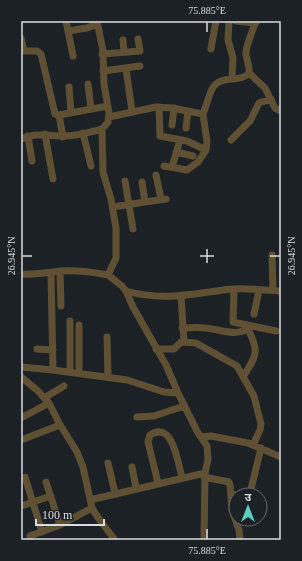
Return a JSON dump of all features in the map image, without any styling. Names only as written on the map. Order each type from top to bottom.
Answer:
[{"type":"street","points":[[66,21],[73,56]]},
{"type":"street","points":[[211,49],[216,21]]},
{"type":"street","points":[[229,21],[228,40],[233,58],[232,79]]},
{"type":"street","points":[[164,166],[187,170],[198,162],[206,150],[207,142],[203,114],[212,89],[221,80],[243,78],[249,74],[250,69],[246,54],[246,46],[256,22],[236,21]]},
{"type":"street","points":[[32,161],[24,138],[33,135],[45,134],[63,137],[102,129],[108,122],[108,106],[97,22],[87,28],[68,31]]},
{"type":"street","points":[[21,38],[24,51],[37,51],[41,54],[55,114],[59,115],[108,106]]},
{"type":"street","points":[[102,54],[140,51],[138,39]]},
{"type":"street","points":[[123,40],[124,52]]},
{"type":"street","points":[[103,71],[140,66]]},
{"type":"street","points":[[126,69],[132,111]]},
{"type":"street","points":[[249,74],[264,88],[275,108],[281,111]]},
{"type":"street","points":[[88,84],[91,109]]},
{"type":"street","points":[[69,87],[71,113]]},
{"type":"street","points":[[231,140],[250,121],[259,103],[271,100]]},
{"type":"street","points":[[108,117],[132,111],[159,108],[174,108],[203,114]]},
{"type":"street","points":[[159,108],[160,136],[187,141],[206,150]]},
{"type":"street","points":[[172,125],[174,108]]},
{"type":"street","points":[[186,128],[188,111]]},
{"type":"street","points":[[59,115],[63,137]]},
{"type":"street","points":[[102,129],[103,172],[116,228],[116,258],[108,275]]},
{"type":"street","points":[[83,133],[91,166]]},
{"type":"street","points":[[45,134],[53,179]]},
{"type":"street","points":[[172,167],[180,140]]},
{"type":"street","points":[[176,152],[193,156]]},
{"type":"street","points":[[112,207],[164,199],[156,175]]},
{"type":"street","points":[[125,181],[133,229]]},
{"type":"street","points":[[142,182],[145,202]]},
{"type":"street","points":[[272,255],[273,290]]},
{"type":"street","points":[[60,271],[61,306]]},
{"type":"street","points":[[21,274],[30,275],[60,271],[89,271],[108,275],[126,291],[133,307],[166,365],[198,433],[207,446],[208,459],[204,475],[204,540]]},
{"type":"street","points":[[51,273],[53,370]]},
{"type":"street","points":[[126,291],[155,297],[181,296],[234,289],[281,291]]},
{"type":"street","points":[[234,289],[232,321],[250,328],[276,331]]},
{"type":"street","points":[[254,314],[259,290]]},
{"type":"street","points":[[181,296],[184,342]]},
{"type":"street","points":[[70,321],[70,372]]},
{"type":"street","points":[[79,373],[80,324]]},
{"type":"street","points":[[182,328],[205,328],[227,333],[244,331],[250,328]]},
{"type":"street","points":[[243,377],[254,360],[256,354],[250,328]]},
{"type":"street","points":[[107,337],[108,377]]},
{"type":"street","points":[[156,349],[174,349],[179,343],[184,342],[196,343],[237,366],[254,396],[261,424],[260,430],[253,445]]},
{"type":"street","points":[[38,349],[53,350]]},
{"type":"street","points":[[21,367],[127,380],[164,392],[178,393]]},
{"type":"street","points":[[21,377],[47,401],[77,452],[83,467],[92,508],[115,540]]},
{"type":"street","points":[[21,418],[47,401],[64,386]]},
{"type":"street","points":[[137,417],[154,416],[184,406]]},
{"type":"street","points":[[21,440],[60,425]]},
{"type":"street","points":[[158,483],[148,442],[150,435],[158,432],[163,432],[172,442],[182,478]]},
{"type":"street","points":[[201,437],[211,436],[253,445],[281,457]]},
{"type":"street","points":[[253,487],[261,448]]},
{"type":"street","points":[[108,463],[115,493]]},
{"type":"street","points":[[132,468],[136,488]]},
{"type":"street","points":[[90,500],[158,483],[204,475],[229,482],[230,487]]},
{"type":"street","points":[[24,480],[33,501],[42,532]]},
{"type":"street","points":[[46,482],[60,525]]},
{"type":"street","points":[[21,506],[51,496]]},
{"type":"street","points":[[30,536],[60,525],[92,508]]},
{"type":"street","points":[[238,527],[240,540]]}]
